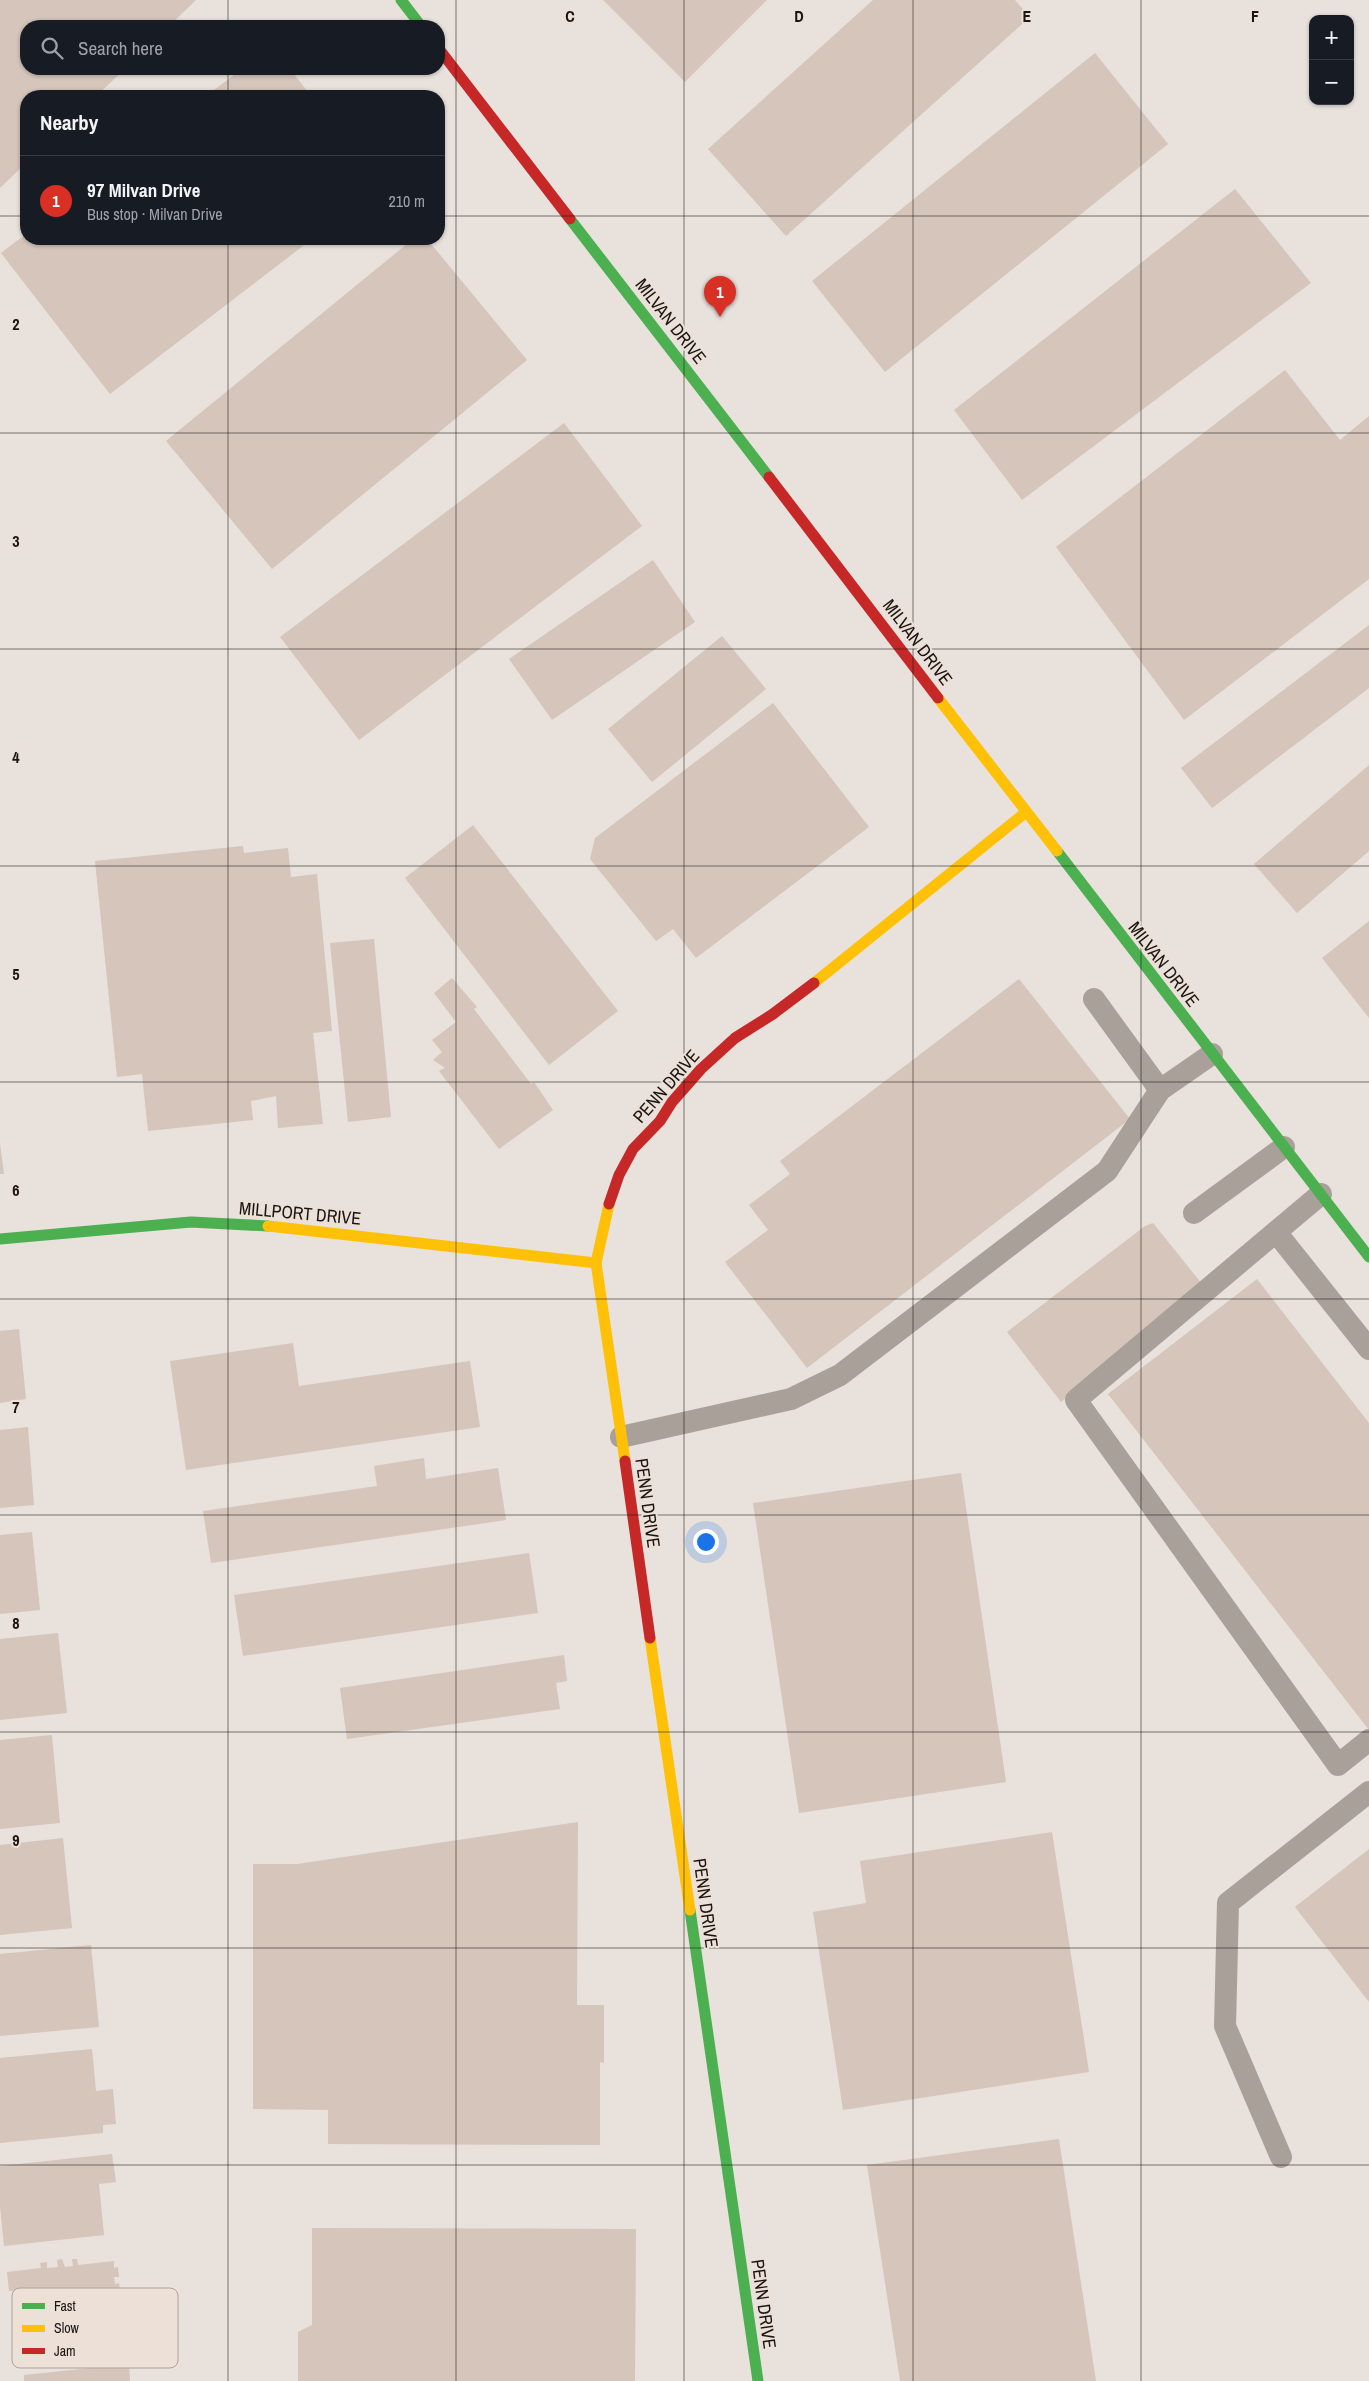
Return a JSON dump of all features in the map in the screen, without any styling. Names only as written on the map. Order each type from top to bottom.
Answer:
[{"type":"street","points":[[401,0],[416,20]]},
{"type":"street","name":"MILVAN DRIVE","points":[[445,57],[1369,1257]]},
{"type":"street","name":"PENN DRIVE","points":[[758,2381],[596,1263],[606,1213],[618,1174],[633,1149],[660,1121],[672,1102],[701,1069],[735,1038],[773,1014],[813,984],[1026,812]]},
{"type":"street","name":"MILLPORT DRIVE","points":[[0,1239],[201,1222],[277,1226],[596,1263]]},
{"type":"lane","points":[[1094,999],[1160,1090]]},
{"type":"lane","points":[[621,1437],[791,1399],[840,1376],[1108,1171],[1160,1090],[1212,1054]]},
{"type":"lane","points":[[1194,1213],[1284,1147]]},
{"type":"lane","points":[[1321,1194],[1076,1400],[1338,1765],[1369,1740]]},
{"type":"lane","points":[[1276,1232],[1369,1349]]},
{"type":"lane","points":[[1281,2157],[1225,2026],[1228,1903],[1369,1792]]},
{"type":"building","points":[[0,0],[196,0],[175,20],[20,20],[20,75],[119,75],[102,90],[20,90],[20,169],[0,188]]},
{"type":"building","points":[[603,0],[767,0],[685,82]]},
{"type":"building","points":[[873,0],[1015,0],[1030,17],[786,236],[708,149]]},
{"type":"building","points":[[1095,53],[1168,144],[885,372],[812,281]]},
{"type":"building","points":[[234,75],[295,75],[306,90],[214,90]]},
{"type":"building","points":[[1235,189],[1311,283],[1022,500],[954,410]]},
{"type":"building","points":[[20,239],[20,245],[304,245],[110,394],[1,253]]},
{"type":"building","points":[[406,245],[432,245],[527,360],[272,569],[166,441]]},
{"type":"building","points":[[1285,370],[1340,440],[1369,416],[1369,579],[1184,720],[1056,547]]},
{"type":"building","points":[[564,423],[642,526],[359,740],[280,637]]},
{"type":"building","points":[[653,560],[695,622],[552,720],[509,659]]},
{"type":"building","points":[[1369,625],[1369,688],[1212,808],[1181,768]]},
{"type":"building","points":[[722,636],[766,689],[652,782],[608,729]]},
{"type":"building","points":[[773,703],[869,827],[696,958],[673,929],[656,941],[590,859],[595,838]]},
{"type":"building","points":[[1369,765],[1369,851],[1297,913],[1254,864]]},
{"type":"building","points":[[473,825],[618,1011],[549,1065],[405,878]]},
{"type":"building","points":[[243,846],[244,853],[288,848],[291,877],[317,874],[332,1031],[313,1033],[323,1124],[278,1128],[276,1096],[251,1101],[253,1120],[148,1131],[142,1074],[117,1077],[95,861]]},
{"type":"building","points":[[1369,921],[1369,1018],[1322,958]]},
{"type":"building","points":[[374,939],[391,1117],[348,1122],[330,943]]},
{"type":"building","points":[[452,978],[477,1007],[474,1009],[531,1084],[534,1082],[553,1110],[499,1149],[439,1071],[445,1068],[433,1060],[442,1052],[432,1040],[456,1022],[434,993]]},
{"type":"building","points":[[1019,979],[1130,1119],[807,1368],[725,1262],[768,1230],[749,1205],[790,1174],[780,1161]]},
{"type":"building","points":[[0,1144],[4,1174],[0,1174]]},
{"type":"building","points":[[1153,1223],[1206,1289],[1061,1402],[1007,1332],[1145,1226]]},
{"type":"building","points":[[1257,1279],[1369,1423],[1369,1730],[1108,1394]]},
{"type":"building","points":[[19,1329],[26,1399],[0,1403],[0,1331]]},
{"type":"building","points":[[293,1343],[299,1386],[470,1361],[480,1427],[186,1470],[170,1361]]},
{"type":"building","points":[[28,1427],[34,1505],[0,1508],[0,1430]]},
{"type":"building","points":[[424,1458],[426,1479],[498,1468],[506,1520],[211,1563],[203,1511],[377,1486],[374,1466]]},
{"type":"building","points":[[961,1473],[1006,1782],[799,1813],[753,1503]]},
{"type":"building","points":[[32,1532],[40,1610],[0,1614],[0,1535]]},
{"type":"building","points":[[529,1553],[538,1613],[243,1656],[234,1595]]},
{"type":"building","points":[[58,1633],[67,1713],[0,1720],[0,1639]]},
{"type":"building","points":[[564,1655],[567,1681],[556,1683],[560,1709],[347,1739],[340,1688]]},
{"type":"building","points":[[52,1735],[60,1823],[0,1829],[0,1740]]},
{"type":"building","points":[[578,1822],[577,2005],[604,2005],[604,2063],[600,2062],[600,2145],[328,2144],[328,2110],[253,2109],[253,1864],[297,1864]]},
{"type":"building","points":[[1052,1832],[1089,2072],[843,2110],[813,1912],[866,1903],[860,1861]]},
{"type":"building","points":[[63,1838],[72,1928],[0,1935],[0,1845]]},
{"type":"building","points":[[1369,1849],[1369,2002],[1295,1907]]},
{"type":"building","points":[[91,1945],[99,2027],[0,2036],[0,1954]]},
{"type":"building","points":[[92,2049],[96,2091],[113,2089],[116,2124],[103,2125],[103,2133],[0,2143],[0,2058]]},
{"type":"building","points":[[1059,2139],[1096,2381],[900,2381],[867,2165]]},
{"type":"building","points":[[112,2154],[116,2182],[99,2184],[104,2235],[4,2246],[0,2206],[0,2166]]},
{"type":"building","points":[[312,2228],[636,2229],[635,2381],[298,2381],[298,2332],[312,2325]]},
{"type":"building","points":[[62,2259],[65,2267],[73,2266],[72,2259],[77,2259],[78,2265],[114,2261],[114,2268],[118,2267],[119,2277],[114,2277],[115,2284],[119,2283],[120,2288],[12,2288],[12,2291],[9,2291],[7,2272],[41,2268],[40,2263],[47,2262],[47,2268],[58,2267],[57,2260]]},
{"type":"building","points":[[91,2368],[129,2368],[130,2381],[24,2381],[24,2375]]},
{"type":"traffic: fast","points":[[401,0],[416,20]]},
{"type":"traffic: fast","points":[[570,219],[769,477]]},
{"type":"traffic: fast","points":[[1057,851],[1369,1257]]},
{"type":"traffic: fast","points":[[0,1239],[191,1222],[268,1226]]},
{"type":"traffic: fast","points":[[690,1910],[758,2381]]},
{"type":"traffic: slow","points":[[938,698],[1057,851]]},
{"type":"traffic: slow","points":[[814,983],[1026,812]]},
{"type":"traffic: slow","points":[[609,1204],[596,1263],[625,1461]]},
{"type":"traffic: slow","points":[[268,1226],[596,1263]]},
{"type":"traffic: slow","points":[[650,1638],[690,1910]]},
{"type":"traffic: jam","points":[[445,57],[570,219]]},
{"type":"traffic: jam","points":[[769,477],[938,698]]},
{"type":"traffic: jam","points":[[609,1204],[619,1175],[633,1149],[660,1121],[672,1102],[701,1069],[735,1038],[773,1014],[814,983]]},
{"type":"traffic: jam","points":[[625,1461],[650,1638]]},
{"type":"place","name":"97 Milvan Drive","points":[[720,317]]}]
